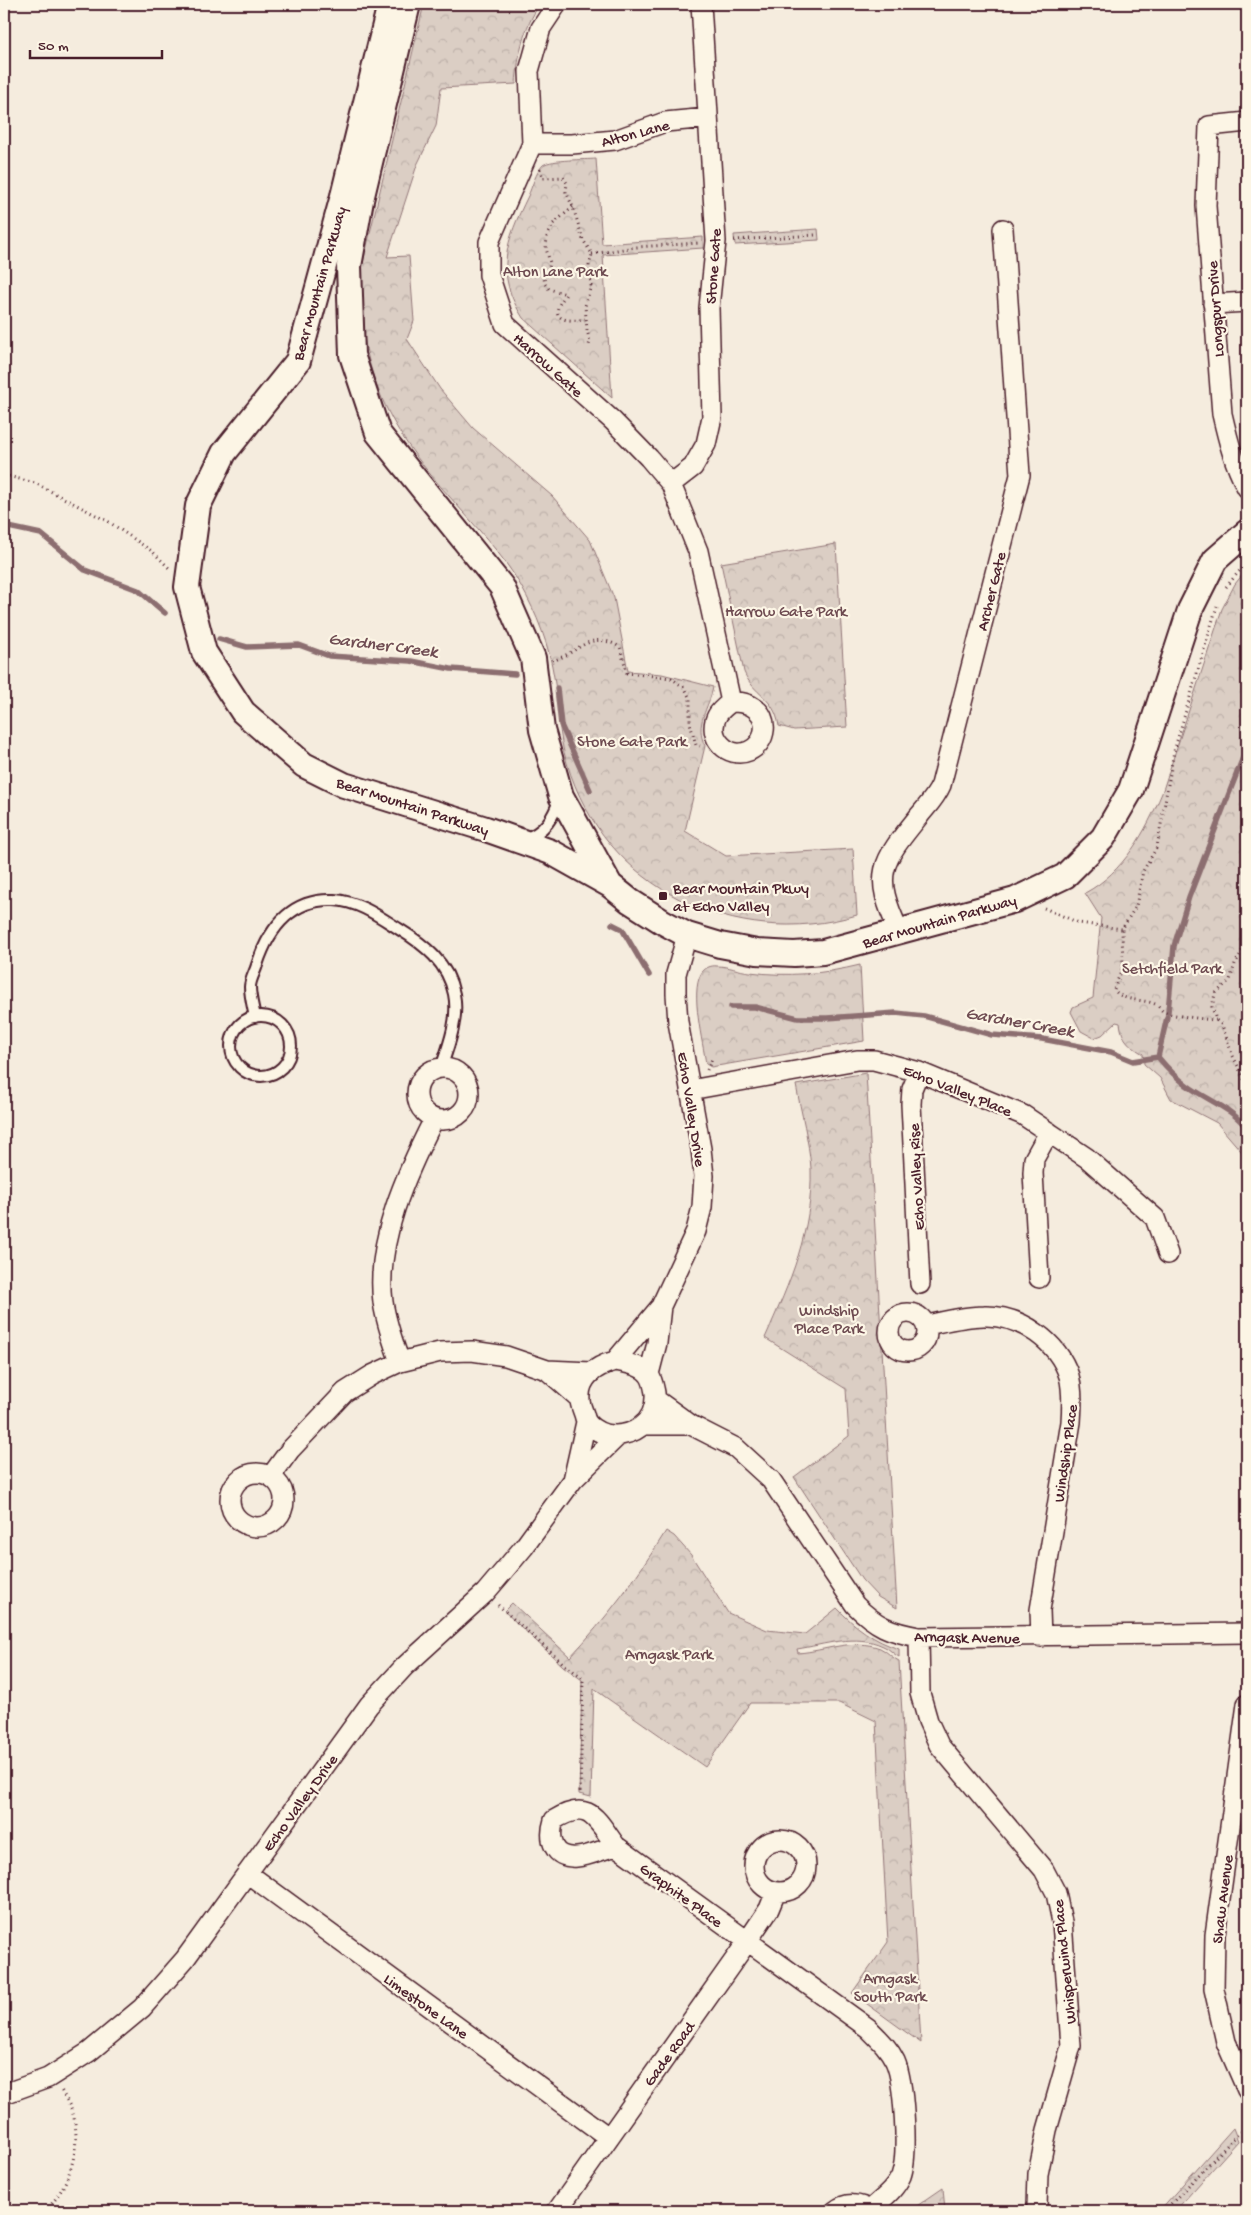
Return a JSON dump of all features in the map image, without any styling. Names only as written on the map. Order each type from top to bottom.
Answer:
[{"type":"street","name":"Bear Mountain Parkway","points":[[390,4],[343,196],[298,361],[224,453],[198,506],[187,587],[204,652],[243,712],[304,765],[344,785],[551,852],[610,884],[630,902],[687,934],[729,947],[757,952],[794,954],[823,952],[1015,900],[1065,876],[1103,838],[1132,790],[1190,610],[1215,560],[1247,532]]},
{"type":"street","name":"Bear Mountain Parkway","points":[[408,4],[361,200],[349,266],[352,355],[378,433],[502,587],[533,658],[542,730],[561,796],[610,884]]},
{"type":"street","name":"Harrow Gate","points":[[557,4],[541,28],[529,71],[534,152],[489,242],[490,275],[505,324],[613,421],[672,484],[698,551],[731,702]]},
{"type":"street","name":"Stone Gate","points":[[672,484],[693,467],[706,444],[712,417],[709,308],[716,242],[701,4]]},
{"type":"street","name":"Alton Lane","points":[[534,152],[572,144],[615,140],[665,122],[708,118]]},
{"type":"street","name":"Longspur Drive","points":[[1247,122],[1209,126],[1206,206],[1222,414],[1236,464],[1247,488]]},
{"type":"street","name":"Archer Gate","points":[[899,931],[886,897],[883,871],[892,849],[935,797],[941,785],[1020,476],[1004,228]]},
{"type":"street","points":[[1213,304],[1247,302]]},
{"type":"street","points":[[731,702],[744,703],[754,707],[761,714],[765,724],[764,735],[759,744],[751,750],[740,753],[726,748],[716,737],[714,726],[717,716],[731,702]]},
{"type":"street","name":"Echo Valley Drive","points":[[615,1362],[661,1306],[696,1231],[702,1207],[704,1176],[701,1149],[678,1022],[676,994],[678,966],[687,934]]},
{"type":"street","name":"Echo Valley Place","points":[[690,1090],[857,1060],[874,1060],[919,1072],[1023,1115],[1087,1158],[1155,1218],[1168,1254]]},
{"type":"street","points":[[441,1068],[451,1069],[461,1074],[467,1082],[470,1093],[468,1103],[463,1112],[454,1118],[443,1120],[434,1119],[425,1113],[419,1104],[417,1095],[418,1085],[423,1077],[431,1070],[441,1068]]},
{"type":"street","name":"Echo Valley Rise","points":[[919,1072],[912,1089],[911,1104],[920,1284]]},
{"type":"street","points":[[400,1362],[388,1327],[383,1302],[382,1273],[385,1242],[393,1213],[434,1119]]},
{"type":"street","points":[[1039,1278],[1033,1173],[1034,1159],[1049,1132]]},
{"type":"street","name":"Echo Valley Drive","points":[[649,1374],[657,1343],[661,1306]]},
{"type":"street","name":"Windship Place","points":[[927,1325],[956,1318],[985,1315],[1010,1320],[1048,1341],[1062,1359],[1069,1378],[1072,1398],[1071,1422],[1040,1610],[1041,1637]]},
{"type":"street","points":[[271,1476],[290,1450],[345,1392],[372,1374],[400,1362],[440,1352],[472,1351],[506,1356],[547,1370],[591,1372]]},
{"type":"street","points":[[615,1362],[632,1364],[649,1374],[654,1387],[655,1399],[646,1425],[634,1432],[618,1436],[600,1432],[586,1422],[580,1400],[582,1385],[591,1372],[602,1364],[615,1362]]},
{"type":"street","points":[[547,1370],[580,1400]]},
{"type":"street","name":"Arngask Avenue","points":[[655,1399],[692,1425],[736,1448],[771,1480],[855,1605],[870,1621],[892,1632],[919,1638],[1247,1633]]},
{"type":"street","name":"Echo Valley Drive","points":[[573,1480],[586,1422]]},
{"type":"street","name":"Arngask Avenue","points":[[646,1425],[692,1425]]},
{"type":"street","name":"Echo Valley Drive","points":[[4,2094],[48,2078],[88,2052],[142,2008],[185,1959],[369,1705],[405,1666],[485,1592],[524,1547],[573,1480],[618,1436]]},
{"type":"street","name":"Whisperwind Place","points":[[919,1638],[920,1693],[928,1721],[939,1745],[1044,1870],[1056,1893],[1062,1922],[1071,2046],[1047,2130],[1038,2174],[1037,2207]]},
{"type":"street","name":"Shaw Avenue","points":[[1247,1704],[1215,1935],[1214,1989],[1226,2042],[1247,2090]]},
{"type":"street","name":"Graphite Place","points":[[616,1846],[868,2028],[886,2046],[895,2062],[900,2077],[906,2154],[901,2175],[892,2191],[871,2210]]},
{"type":"street","name":"Limestone Lane","points":[[247,1873],[608,2138]]},
{"type":"street","name":"Gade Road","points":[[557,2211],[748,1941],[776,1892]]},
{"type":"street","points":[[836,2211],[848,2204],[860,2205],[871,2210]]},
{"type":"lane","points":[[518,840],[537,834],[547,826],[556,811],[561,796]]},
{"type":"lane","points":[[255,1017],[250,986],[264,943],[272,930],[283,918],[297,908],[315,902],[334,900],[351,903],[370,912],[430,950],[449,976],[456,1008],[454,1023],[441,1068]]},
{"type":"lane","points":[[255,1017],[268,1017],[279,1022],[289,1038],[289,1056],[282,1067],[272,1074],[260,1076],[248,1074],[238,1066],[232,1055],[231,1043],[235,1031],[243,1022],[255,1017]]},
{"type":"path","points":[[534,152],[543,178],[563,177],[567,184],[566,192],[573,207],[583,240],[592,254],[589,266],[590,286],[585,306],[585,319],[590,342],[588,348]]},
{"type":"path","points":[[573,207],[553,224],[547,237],[546,248],[550,263],[548,273],[544,278],[545,284],[549,289],[566,294],[558,306],[558,313],[562,318],[569,321],[585,319]]},
{"type":"path","points":[[724,241],[816,235]]},
{"type":"path","points":[[592,254],[636,247],[703,242]]},
{"type":"path","points":[[4,475],[35,483],[109,522],[153,552],[187,587]]},
{"type":"path","points":[[1223,593],[1247,562]]},
{"type":"path","points":[[1216,1020],[1166,1014],[1157,1005],[1130,999],[1116,993],[1114,989],[1122,967],[1122,929],[1136,906],[1143,871],[1158,846],[1174,751],[1219,601]]},
{"type":"path","points":[[534,666],[561,658],[587,642],[610,641],[620,647],[627,673],[671,678],[685,688],[690,699],[691,732],[696,744],[701,746],[716,737]]},
{"type":"path","points":[[1025,896],[1049,912],[1079,923],[1122,929]]},
{"type":"path","points":[[1247,942],[1235,964],[1230,980],[1215,994],[1212,1007],[1216,1020],[1222,1025],[1232,1054],[1247,1085]]},
{"type":"path","points":[[498,1605],[565,1665],[583,1678],[580,1797]]},
{"type":"path","points":[[45,2211],[62,2190],[75,2152],[76,2135],[74,2117],[70,2106],[61,2089],[48,2078]]},
{"type":"path","points":[[1164,2211],[1234,2137],[1247,2127]]},
{"type":"green space","name":"Stone Gate Park","points":[[424,4],[540,4],[529,23],[522,42],[516,84],[441,88],[436,126],[417,165],[387,257],[409,256],[414,321],[407,339],[440,389],[473,428],[552,496],[590,540],[614,598],[628,671],[662,674],[713,687],[703,716],[701,730],[705,746],[685,831],[726,856],[853,849],[857,915],[811,924],[765,924],[721,916],[680,899],[643,876],[611,845],[585,807],[567,763],[562,742],[552,665],[542,630],[527,597],[496,551],[427,470],[408,444],[392,419],[379,392],[370,364],[364,334],[361,302],[362,267]]},
{"type":"green space","name":"Alton Lane Park","points":[[596,159],[602,244],[703,237],[703,248],[603,255],[612,398],[523,318],[508,286],[506,271],[506,257],[514,228],[536,176],[543,165],[569,160]]},
{"type":"green space","points":[[818,229],[819,240],[735,245],[734,235]]},
{"type":"green space","name":"Harrow Gate Park","points":[[836,544],[847,727],[794,730],[779,726],[773,708],[748,680],[744,672],[721,563]]},
{"type":"green space","name":"Setchfield Park","points":[[1247,569],[1247,1162],[1241,1151],[1217,1123],[1171,1099],[1160,1078],[1144,1064],[1143,1054],[1124,1038],[1120,1023],[1116,1022],[1102,1035],[1094,1038],[1081,1031],[1071,1012],[1073,1007],[1093,998],[1101,918],[1085,893],[1111,874],[1122,862],[1149,822],[1162,793],[1222,609],[1235,584]]},
{"type":"green space","points":[[860,965],[864,1041],[711,1067],[706,1064],[698,1018],[697,993],[701,974],[706,969],[712,966],[721,966],[764,974],[792,974],[833,971]]},
{"type":"green space","name":"Windship Place Park","points":[[866,1073],[897,1608],[878,1597],[862,1580],[794,1477],[849,1436],[846,1389],[765,1338],[798,1256],[804,1235],[811,1191],[810,1158],[796,1085]]},
{"type":"green space","name":"Arngask Park","points":[[666,1531],[674,1536],[691,1555],[728,1613],[767,1630],[805,1634],[837,1608],[865,1633],[899,1649],[899,1657],[885,1647],[873,1642],[851,1640],[797,1649],[798,1653],[839,1646],[870,1645],[883,1649],[899,1661],[921,2043],[852,1993],[888,1942],[876,1721],[839,1703],[750,1703],[705,1767],[594,1689],[591,1797],[579,1794],[582,1680],[563,1666],[504,1611],[512,1603],[570,1657],[621,1597]]},
{"type":"green space","points":[[1233,2128],[1238,2141],[1175,2211],[1159,2211]]},
{"type":"green space","points":[[943,2188],[945,2211],[910,2211],[911,2210]]},
{"type":"waterway","name":"Gardner Creek","points":[[4,526],[41,534],[85,570],[138,590],[165,613]]},
{"type":"waterway","name":"Gardner Creek","points":[[219,639],[247,647],[299,645],[329,656],[411,661],[451,669],[515,674]]},
{"type":"waterway","name":"Gardner Creek","points":[[557,688],[561,725],[590,790]]},
{"type":"waterway","points":[[1168,1012],[1174,946],[1189,897],[1247,747]]},
{"type":"waterway","name":"Gardner Creek","points":[[612,924],[622,929],[649,975]]},
{"type":"waterway","name":"Gardner Creek","points":[[731,1007],[755,1007],[798,1018],[896,1013],[924,1016],[992,1035],[1042,1039],[1111,1052],[1133,1061],[1158,1057],[1184,1083],[1228,1110],[1247,1129]]},
{"type":"waterway","points":[[1158,1057],[1167,1017]]},
{"type":"place","name":"Bear Mountain Pkwy at Echo Valley","points":[[663,896]]},
{"type":"park label","name":"Arngask South Park","points":[[890,1986]]}]
